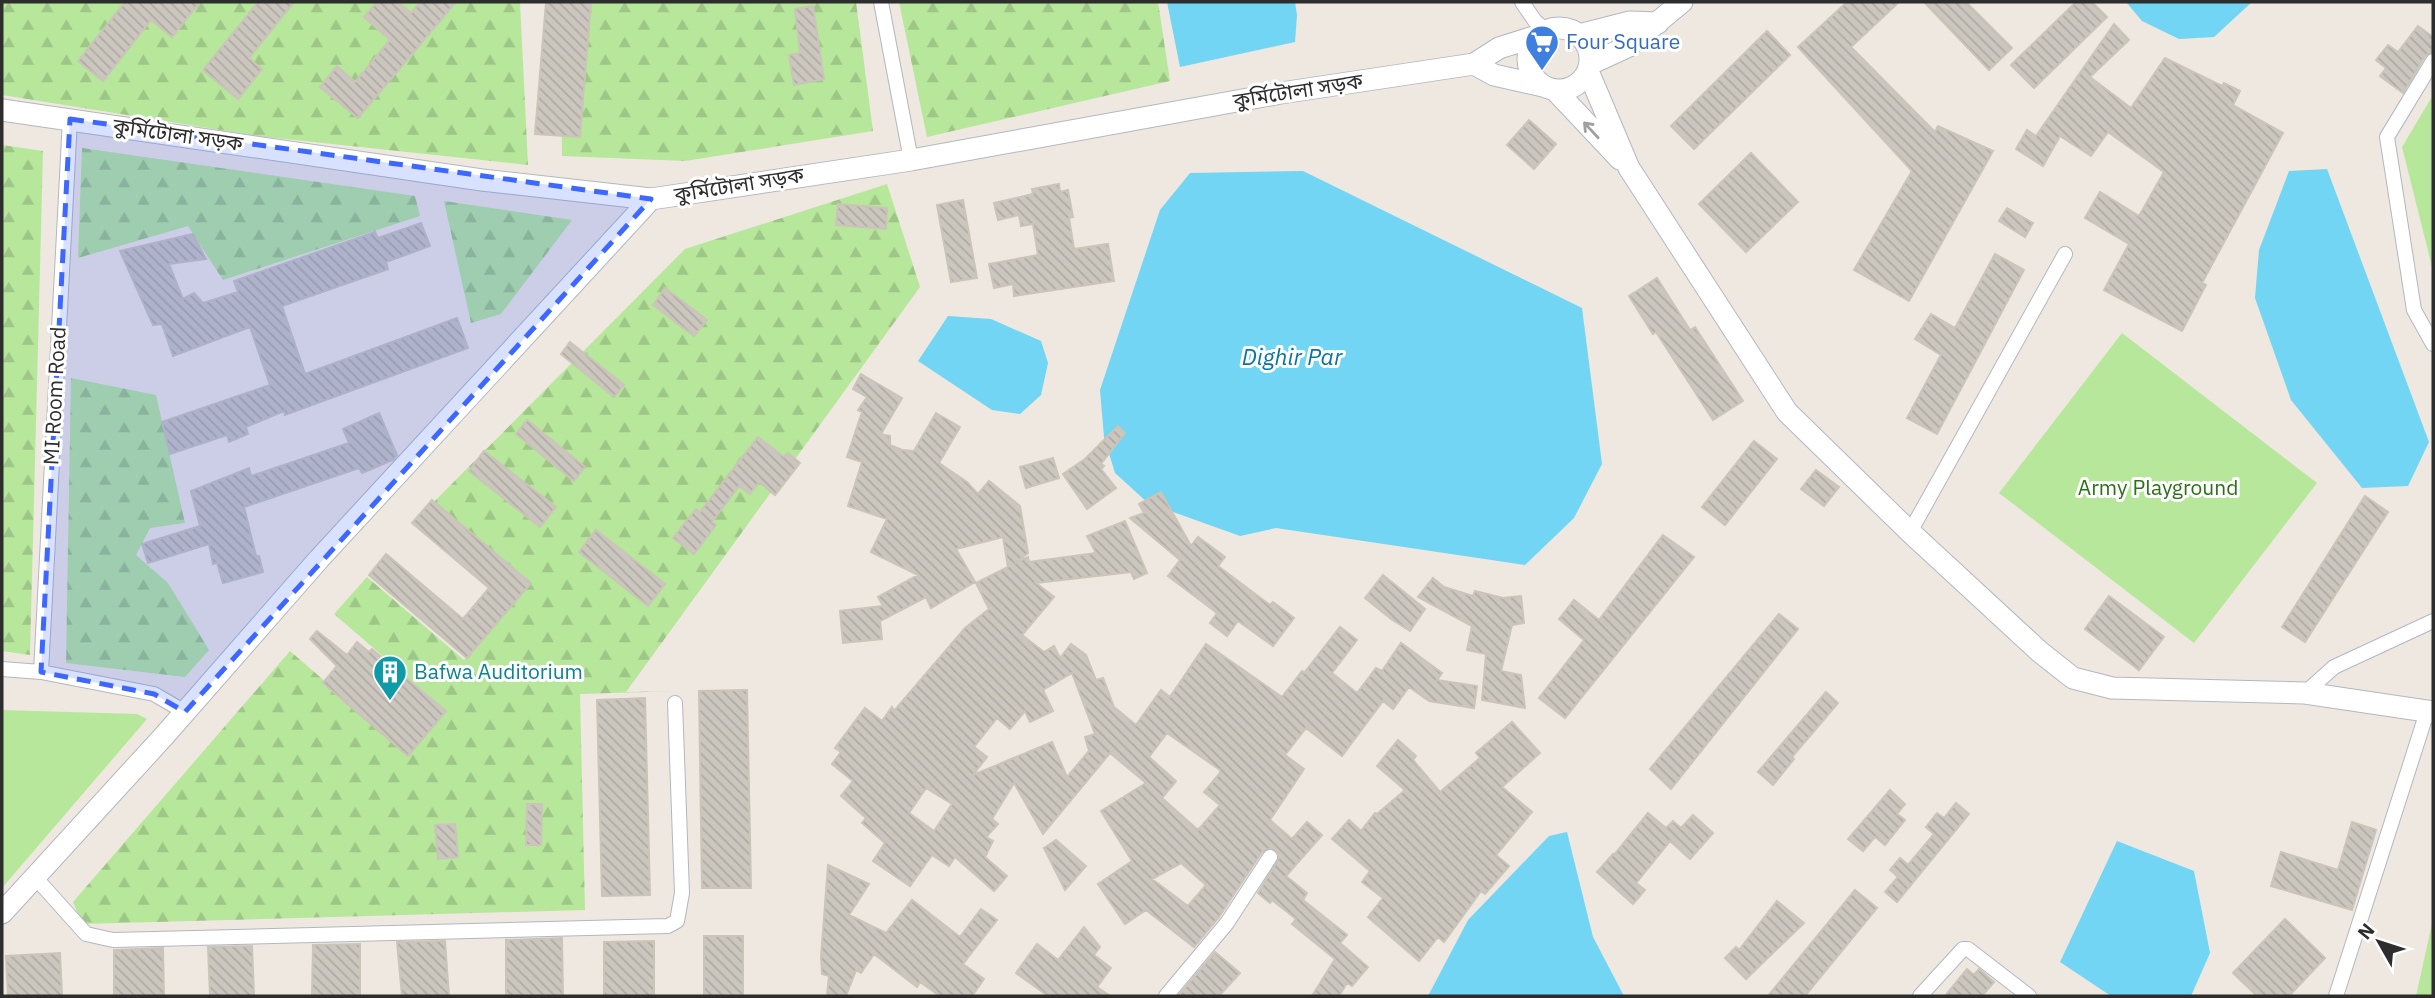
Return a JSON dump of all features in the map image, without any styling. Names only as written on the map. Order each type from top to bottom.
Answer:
[{"type":"street","points":[[881,2],[911,160]]},
{"type":"street","points":[[1522,2],[1543,33]]},
{"type":"street","points":[[1682,2],[1629,46],[1589,67],[1576,85],[1566,90],[1494,75],[1474,64],[1499,48],[1560,28],[1579,35],[1589,49],[1589,67],[1629,168],[1787,412],[1910,532],[2040,652],[2073,678],[2112,688],[2305,693],[2430,712],[2336,996]]},
{"type":"street","points":[[1579,35],[1630,22],[1657,23]]},
{"type":"street","points":[[1543,33],[1532,44],[1528,55],[1529,68],[1534,78],[1549,88],[1629,168]]},
{"type":"street","points":[[2433,61],[2387,137],[2414,310],[2433,344]]},
{"type":"street","name":"কুর্মিটোলা সড়ক","points":[[2,110],[482,180],[651,199],[911,160],[1281,93],[1474,64]]},
{"type":"street","name":"MI Room Road","points":[[41,672],[70,119]]},
{"type":"street","points":[[2,913],[185,712],[319,559],[651,199]]},
{"type":"street","points":[[1910,532],[2065,254]]},
{"type":"street","points":[[2305,693],[2334,667],[2433,621]]},
{"type":"street","points":[[2,670],[41,672],[154,694],[185,712]]},
{"type":"street","points":[[34,876],[86,934],[113,940],[668,926],[677,921],[682,892],[675,704]]},
{"type":"street","points":[[1166,996],[1227,923],[1270,857]]},
{"type":"street","points":[[1920,996],[1963,949],[1968,949],[2029,996]]},
{"type":"highlighted area","points":[[70,119],[651,199],[185,712],[154,694],[41,672]]},
{"type":"green space","points":[[2,2],[520,2],[528,165],[257,136],[2,95]]},
{"type":"green space","points":[[560,2],[856,2],[873,131],[685,161],[562,156]]},
{"type":"green space","points":[[899,2],[1158,2],[1170,81],[927,137]]},
{"type":"green space","points":[[2433,95],[2433,271],[2402,147]]},
{"type":"green space","points":[[2,145],[43,151],[30,655],[2,651]]},
{"type":"green space","points":[[82,148],[415,196],[420,216],[223,280],[188,226],[78,258]]},
{"type":"green space","points":[[887,184],[920,287],[626,692],[679,691],[580,694],[585,910],[82,924],[73,902],[290,651],[406,751],[443,708],[334,614],[367,577],[464,660],[509,608],[418,518],[685,249]]},
{"type":"green space","points":[[444,201],[572,220],[501,314],[471,323]]},
{"type":"green space","name":"Army Playground","points":[[2122,333],[2317,483],[2194,643],[1999,493]]},
{"type":"green space","points":[[71,378],[156,395],[185,523],[150,528],[136,555],[168,583],[209,650],[185,677],[66,663]]},
{"type":"green space","points":[[2,710],[137,714],[147,719],[2,888]]},
{"type":"green space","points":[[2433,919],[2433,996],[2416,996]]},
{"type":"water","points":[[1167,2],[1295,2],[1295,42],[1180,67]]},
{"type":"water","points":[[2126,2],[2252,2],[2214,37],[2179,39],[2142,21]]},
{"type":"water","points":[[2327,169],[2429,442],[2408,486],[2362,488],[2291,400],[2255,298],[2259,250],[2289,171]]},
{"type":"water","name":"Dighir Par","points":[[1303,171],[1582,308],[1602,464],[1574,518],[1525,565],[1276,528],[1240,536],[1148,503],[1115,473],[1104,437],[1100,390],[1160,210],[1190,173]]},
{"type":"water","points":[[948,316],[991,319],[1041,341],[1048,363],[1041,395],[1020,414],[992,410],[918,361]]},
{"type":"water","points":[[1567,832],[1593,937],[1624,996],[1428,996],[1468,920],[1549,836]]},
{"type":"water","points":[[2117,841],[2194,871],[2210,953],[2191,996],[2111,996],[2060,962]]},
{"type":"building","points":[[125,2],[200,2],[172,37],[151,20],[103,81],[78,61]]},
{"type":"building","points":[[258,2],[294,2],[249,58],[262,69],[238,99],[203,70]]},
{"type":"building","points":[[377,2],[398,2],[411,13],[420,2],[456,2],[358,118],[320,87],[337,66],[355,82],[390,40],[364,17]]},
{"type":"building","points":[[546,2],[591,2],[580,137],[535,134]]},
{"type":"building","points":[[1847,2],[1899,2],[1851,47],[1935,132],[1938,126],[1993,151],[1909,301],[1854,270],[1912,171],[1798,47]]},
{"type":"building","points":[[1924,2],[1966,2],[2012,48],[1989,70]]},
{"type":"building","points":[[2076,2],[2092,2],[2107,17],[2034,88],[2011,65]]},
{"type":"building","points":[[813,6],[824,79],[794,85],[789,55],[800,53],[795,9]]},
{"type":"building","points":[[2114,24],[2129,40],[2090,77],[2131,108],[2165,58],[2222,86],[2224,83],[2240,91],[2233,105],[2283,133],[2202,283],[2206,285],[2182,331],[2104,290],[2129,244],[2085,218],[2100,192],[2139,216],[2164,172],[2108,132],[2091,156],[2060,136],[2043,166],[2016,149],[2027,130],[2036,136]]},
{"type":"building","points":[[2418,26],[2433,37],[2433,51],[2425,56],[2403,93],[2380,76],[2386,68],[2376,60],[2388,45],[2398,52]]},
{"type":"building","points":[[1767,31],[1790,55],[1694,149],[1671,126]]},
{"type":"building","points":[[1529,120],[1556,144],[1534,169],[1507,145]]},
{"type":"building","points":[[1751,153],[1798,202],[1746,252],[1699,204]]},
{"type":"building","points":[[1059,184],[1060,192],[1068,190],[1073,217],[1069,218],[1074,249],[1108,244],[1114,281],[1014,296],[1013,284],[994,288],[989,264],[1038,255],[1033,224],[1021,226],[1019,215],[998,220],[994,203],[1033,194],[1032,189]]},
{"type":"building","points":[[963,200],[977,278],[951,282],[937,205]]},
{"type":"building","points":[[838,204],[887,208],[886,229],[836,225]]},
{"type":"building","points":[[2007,208],[2033,223],[2025,237],[1999,221]]},
{"type":"building","points":[[421,223],[430,246],[386,262],[388,269],[282,306],[305,374],[457,318],[468,348],[285,415],[284,411],[246,427],[248,434],[229,442],[227,435],[170,454],[162,422],[270,385],[250,327],[173,356],[162,324],[153,325],[120,251],[193,234],[206,259],[169,264],[183,299],[194,293],[203,303],[238,292],[234,281],[375,232],[378,238]]},
{"type":"building","points":[[1995,254],[2024,270],[1937,434],[1907,418],[1941,355],[1915,339],[1931,314],[1955,328]]},
{"type":"building","points":[[1657,278],[1690,330],[1695,327],[1743,401],[1713,420],[1656,332],[1653,334],[1629,296]]},
{"type":"building","points":[[665,288],[707,320],[694,336],[653,305]]},
{"type":"building","points":[[570,342],[624,385],[614,397],[561,354]]},
{"type":"building","points":[[861,374],[902,398],[881,434],[890,436],[890,445],[902,450],[914,451],[936,413],[960,427],[939,463],[967,482],[978,494],[989,481],[1020,506],[1028,553],[1015,563],[1028,557],[1029,562],[1096,553],[1087,536],[1125,521],[1147,573],[1134,579],[1131,572],[1036,583],[1054,597],[1022,635],[1044,652],[1054,646],[1060,658],[1071,644],[1086,655],[1096,680],[1103,678],[1114,707],[1136,725],[1161,690],[1170,697],[1206,644],[1282,697],[1340,627],[1357,640],[1332,673],[1357,693],[1376,668],[1382,671],[1401,643],[1442,673],[1437,680],[1477,686],[1474,708],[1429,701],[1409,687],[1393,709],[1383,701],[1342,756],[1306,728],[1285,755],[1304,769],[1270,820],[1292,839],[1307,822],[1322,835],[1286,876],[1307,893],[1303,900],[1347,935],[1340,943],[1368,967],[1352,986],[1347,983],[1339,996],[1312,996],[1335,959],[1292,924],[1296,919],[1272,900],[1270,903],[1258,893],[1279,858],[1278,852],[1271,848],[1262,852],[1219,917],[1194,947],[1146,910],[1125,924],[1098,884],[1132,861],[1101,811],[1146,783],[1110,753],[1043,834],[1014,783],[992,819],[998,824],[986,837],[993,841],[985,857],[1007,876],[994,891],[955,857],[949,866],[932,855],[910,886],[873,861],[885,843],[862,823],[866,818],[841,796],[853,781],[832,764],[841,752],[835,748],[865,708],[882,721],[892,707],[894,711],[965,628],[989,609],[976,583],[1008,567],[1003,537],[956,549],[975,582],[931,608],[926,597],[880,621],[882,639],[843,643],[840,611],[883,606],[878,597],[918,575],[871,552],[887,519],[848,506],[862,462],[847,457],[862,412],[858,410],[867,397],[853,389]],"holes":[[[1072,673],[1095,734],[1085,737],[1089,751],[1067,777],[1052,742],[973,775],[987,757],[974,747],[997,718],[1010,729],[1025,711],[1030,722],[1053,711],[1043,690]],[[1167,733],[1220,770],[1204,792],[1220,805],[1198,830],[1162,798],[1176,781],[1149,757]],[[926,788],[952,804],[934,831],[909,813]],[[1181,863],[1206,885],[1188,906],[1152,879]]]},
{"type":"building","points":[[379,413],[397,455],[393,460],[362,473],[359,468],[244,507],[256,556],[259,556],[263,572],[223,583],[217,563],[213,564],[209,544],[148,563],[142,544],[200,526],[191,491],[249,468],[251,476],[349,443],[343,429]]},
{"type":"building","points":[[527,420],[585,467],[574,481],[516,434]]},
{"type":"building","points":[[1118,426],[1125,433],[1101,464],[1104,466],[1101,469],[1116,488],[1087,509],[1063,474],[1085,459]]},
{"type":"building","points":[[758,437],[784,457],[788,453],[800,463],[775,495],[759,482],[750,494],[739,486],[712,522],[716,525],[694,554],[673,538],[696,509],[700,512]]},
{"type":"building","points":[[1754,441],[1777,459],[1725,525],[1702,507]]},
{"type":"building","points":[[484,451],[556,507],[540,527],[469,471]]},
{"type":"building","points":[[1053,458],[1059,478],[1026,488],[1020,467]]},
{"type":"building","points":[[1816,470],[1839,487],[1824,506],[1801,489]]},
{"type":"building","points":[[1161,492],[1191,546],[1198,537],[1225,557],[1218,566],[1270,605],[1273,602],[1294,618],[1273,646],[1238,621],[1227,636],[1210,623],[1217,613],[1168,576],[1180,560],[1130,518],[1144,513],[1139,504]]},
{"type":"building","points":[[2365,496],[2388,512],[2305,642],[2282,627]]},
{"type":"building","points":[[432,500],[531,583],[467,658],[369,575],[386,554],[463,619],[489,588],[412,523]]},
{"type":"building","points":[[596,530],[665,584],[648,606],[579,552]]},
{"type":"building","points":[[1663,535],[1694,557],[1565,718],[1539,698],[1584,640],[1559,619],[1574,600],[1599,620]]},
{"type":"building","points":[[1383,575],[1425,609],[1410,631],[1365,598]]},
{"type":"building","points":[[1433,578],[1444,587],[1473,596],[1475,591],[1503,598],[1521,596],[1524,623],[1512,625],[1501,671],[1521,675],[1525,708],[1482,700],[1486,654],[1467,650],[1472,626],[1418,597]]},
{"type":"building","points":[[2109,596],[2164,637],[2139,670],[2085,629]]},
{"type":"building","points":[[1779,614],[1798,629],[1671,789],[1650,769]]},
{"type":"building","name":"Bafwa Auditorium","points":[[317,631],[347,655],[357,642],[369,652],[372,649],[446,711],[408,756],[323,683],[337,666],[310,639]]},
{"type":"building","points":[[747,690],[751,888],[702,888],[699,691]]},
{"type":"building","points":[[1826,692],[1838,703],[1792,757],[1794,759],[1773,785],[1758,772]]},
{"type":"building","points":[[645,698],[650,895],[602,896],[597,700]]},
{"type":"building","points":[[1512,722],[1540,753],[1502,787],[1532,812],[1496,855],[1509,866],[1485,894],[1481,891],[1444,942],[1438,937],[1419,961],[1368,917],[1383,898],[1362,882],[1370,871],[1332,839],[1349,820],[1361,831],[1375,813],[1405,790],[1377,766],[1398,740],[1416,756],[1413,760],[1440,792],[1480,758],[1476,753]]},
{"type":"building","points":[[1890,790],[1905,804],[1897,814],[1905,820],[1885,845],[1875,837],[1863,851],[1848,839]]},
{"type":"building","points":[[1956,803],[1969,814],[1897,902],[1885,892],[1898,877],[1890,870],[1900,858],[1908,865],[1934,834],[1926,827],[1937,813],[1944,818]]},
{"type":"building","points":[[527,804],[542,804],[541,845],[526,845]]},
{"type":"building","points":[[1648,813],[1666,828],[1673,821],[1681,828],[1693,815],[1713,833],[1690,859],[1670,841],[1636,883],[1645,890],[1633,904],[1597,872]]},
{"type":"building","points":[[2352,822],[2376,830],[2352,910],[2271,886],[2281,852],[2338,870]]},
{"type":"building","points":[[455,824],[458,857],[438,859],[435,825]]},
{"type":"building","points":[[1056,840],[1086,866],[1065,890],[1044,848]]},
{"type":"building","points":[[828,865],[869,884],[849,915],[886,933],[912,900],[960,937],[981,909],[997,920],[963,964],[984,979],[972,996],[940,996],[920,982],[917,987],[874,954],[861,973],[856,970],[846,996],[827,996],[829,976],[822,974],[821,957]]},
{"type":"building","points":[[1855,890],[1877,908],[1805,996],[1768,996]]},
{"type":"building","points":[[1777,901],[1804,923],[1746,979],[1725,958],[1736,947],[1739,950]]},
{"type":"building","points":[[2285,919],[2325,958],[2289,996],[2257,996],[2233,973]]},
{"type":"building","points":[[1084,927],[1100,947],[1094,955],[1111,968],[1097,987],[1110,996],[1048,996],[1016,973],[1037,944],[1058,960]]},
{"type":"building","points":[[704,936],[743,936],[743,996],[704,996]]},
{"type":"building","points":[[562,938],[563,996],[506,996],[506,940]]},
{"type":"building","points":[[445,941],[449,996],[402,996],[397,942]]},
{"type":"building","points":[[654,941],[654,996],[604,996],[604,942]]},
{"type":"building","points":[[360,944],[360,996],[312,996],[313,945]]},
{"type":"building","points":[[252,946],[254,996],[210,996],[208,947]]},
{"type":"building","points":[[163,948],[164,996],[114,996],[114,950]]},
{"type":"building","points":[[1215,952],[1240,973],[1219,996],[1178,996]]},
{"type":"building","points":[[60,953],[62,996],[8,996],[6,956]]},
{"type":"building","points":[[1967,969],[1974,975],[1979,969],[1994,982],[1982,996],[1945,996]]},
{"type":"place","name":"Four Square","points":[[1542,72]]},
{"type":"place","name":"Bafwa Auditorium","points":[[390,702]]}]
